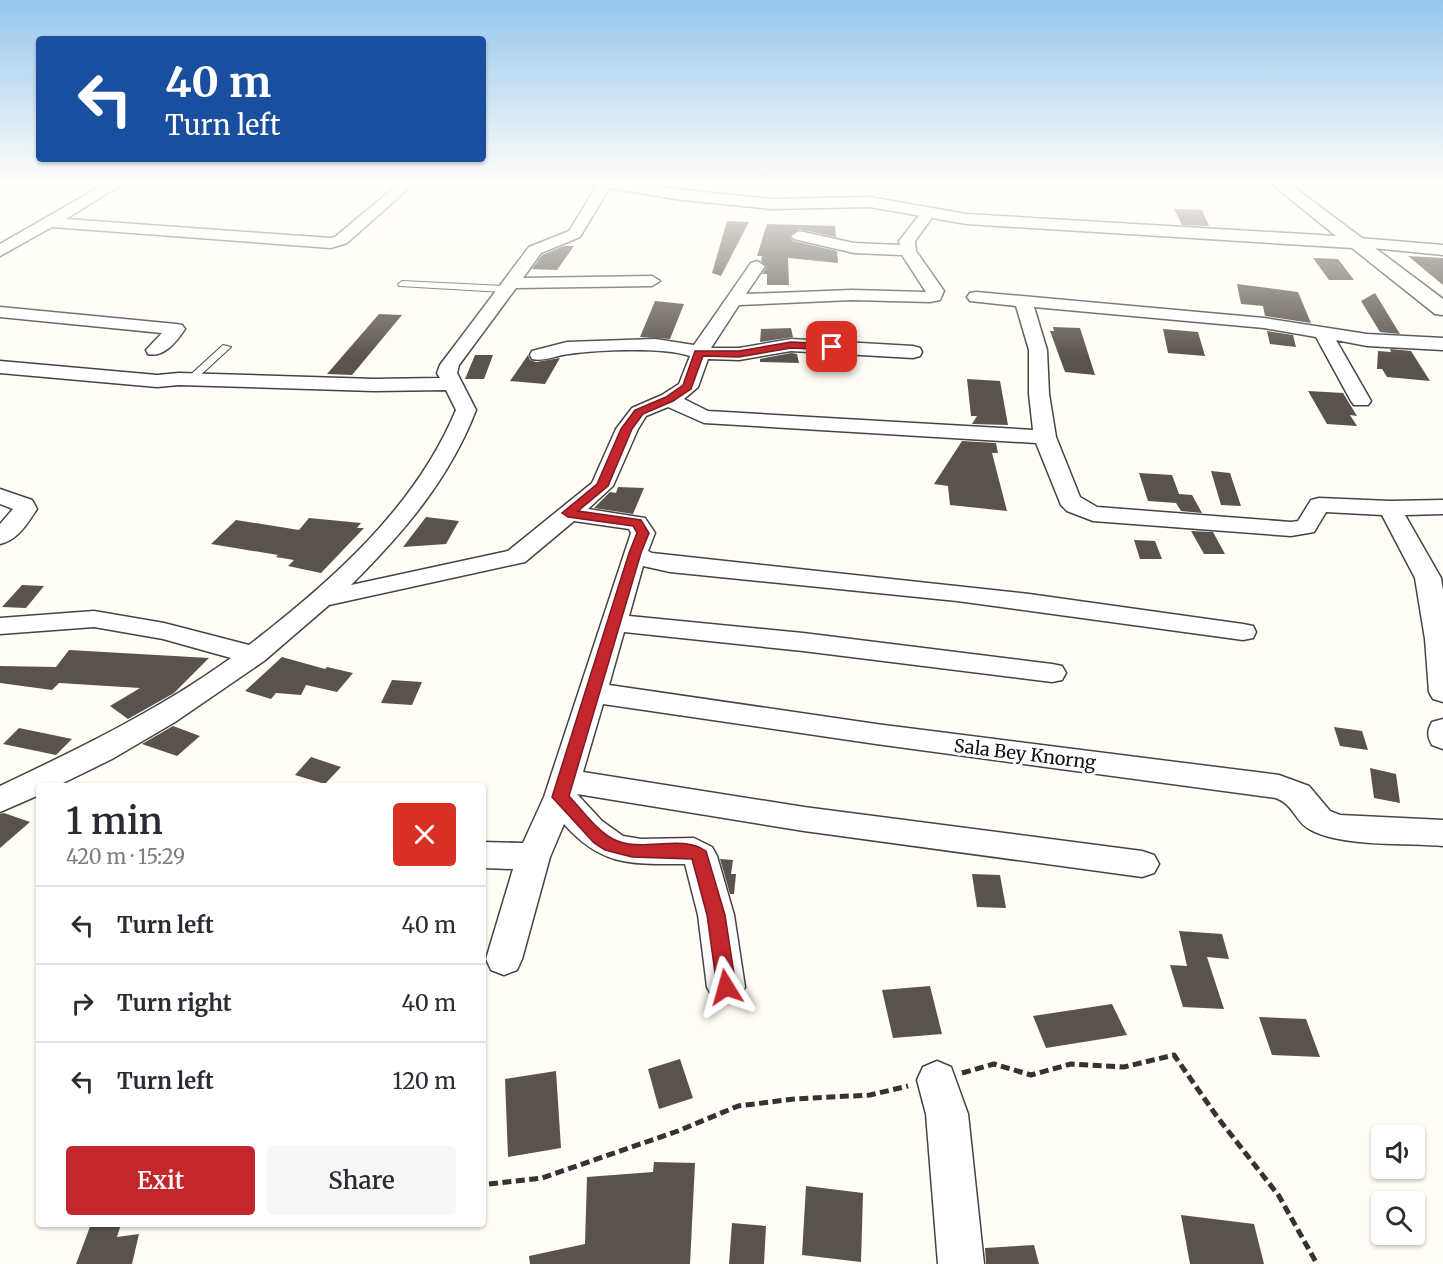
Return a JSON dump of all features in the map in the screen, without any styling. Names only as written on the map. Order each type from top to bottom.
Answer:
[{"type":"street","points":[[0,251],[19,240]]},
{"type":"street","points":[[291,240],[331,243],[340,240]]},
{"type":"street","points":[[0,800],[134,733],[254,655],[323,599],[402,520],[433,479],[466,410],[447,373],[450,365],[535,250],[560,240]]},
{"type":"street","points":[[817,240],[854,248],[908,250]]},
{"type":"street","points":[[732,300],[852,295],[934,296],[935,291],[908,250],[908,240]]},
{"type":"street","points":[[1356,240],[1443,309]]},
{"type":"street","points":[[1368,240],[1443,250]]},
{"type":"street","points":[[323,599],[516,557],[602,486],[627,429],[639,412],[669,399],[688,387],[699,353],[732,300],[757,266]]},
{"type":"street","points":[[507,286],[652,281]]},
{"type":"street","points":[[976,297],[1245,321],[1367,340],[1443,344]]},
{"type":"street","points":[[1028,303],[1025,306],[1038,350],[1039,394],[1046,437],[1070,500],[1083,511],[1093,514],[1291,529],[1306,527],[1319,505],[1390,508],[1443,507]]},
{"type":"street","points":[[0,312],[176,329],[155,350]]},
{"type":"street","points":[[1322,332],[1361,401]]},
{"type":"street","points":[[539,355],[567,348],[655,345],[682,347],[699,353],[739,354],[791,345],[913,352]]},
{"type":"street","points":[[0,367],[157,381],[191,379],[374,385],[451,384]]},
{"type":"street","points":[[669,399],[704,417],[1046,437]]},
{"type":"street","points":[[0,496],[24,505],[25,509],[16,523],[0,537]]},
{"type":"street","points":[[1390,508],[1428,578],[1439,639],[1443,692]]},
{"type":"street","points":[[504,959],[533,857],[562,789],[643,533],[637,523],[568,513]]},
{"type":"street","points":[[635,553],[644,559],[670,564],[926,589],[1147,616],[1243,632]]},
{"type":"street","points":[[0,626],[94,619],[164,632],[254,655]]},
{"type":"street","points":[[613,623],[803,642],[1052,673]]},
{"type":"street","name":"Sala Bey Knorng","points":[[594,693],[876,734],[1279,787],[1298,794],[1319,820],[1339,827],[1443,833]]},
{"type":"street","points":[[1443,729],[1443,738]]},
{"type":"street","points":[[562,789],[1143,864]]},
{"type":"street","points":[[562,789],[600,838],[610,845],[632,850],[694,851],[700,856],[716,915],[726,987]]},
{"type":"street","points":[[486,855],[533,857]]},
{"type":"street","points":[[937,1080],[947,1114],[961,1264]]},
{"type":"lane","points":[[402,284],[507,286]]},
{"type":"lane","points":[[191,379],[226,347]]},
{"type":"building","points":[[722,240],[740,240],[721,276],[712,273]]},
{"type":"building","points":[[762,240],[792,240],[837,251],[838,263],[788,258],[789,285],[767,285],[767,274],[762,274],[767,266],[761,261],[762,256],[757,256]]},
{"type":"building","points":[[564,246],[574,246],[557,270],[532,269],[542,255]]},
{"type":"building","points":[[1408,256],[1443,258],[1443,285]]},
{"type":"building","points":[[1313,258],[1338,259],[1354,280],[1329,280]]},
{"type":"building","points":[[1237,284],[1298,292],[1311,323],[1265,316],[1263,306],[1241,304]]},
{"type":"building","points":[[1375,293],[1400,334],[1380,332],[1361,301]]},
{"type":"building","points":[[655,301],[684,304],[670,339],[640,337]]},
{"type":"building","points":[[379,314],[402,315],[352,375],[327,374]]},
{"type":"building","points":[[1053,327],[1080,328],[1095,375],[1065,372],[1050,331],[1054,331]]},
{"type":"building","points":[[791,328],[793,337],[760,342],[761,329]]},
{"type":"building","points":[[1163,329],[1198,332],[1205,356],[1168,353]]},
{"type":"building","points":[[1267,331],[1293,335],[1296,347],[1270,344]]},
{"type":"building","points":[[1390,349],[1411,351],[1430,381],[1387,377],[1382,369],[1377,369],[1378,351],[1391,352]]},
{"type":"building","points":[[797,354],[799,363],[760,362],[760,359]]},
{"type":"building","points":[[475,355],[493,355],[484,379],[465,379]]},
{"type":"building","points":[[528,355],[530,360],[536,362],[560,358],[545,384],[510,381]]},
{"type":"building","points":[[967,379],[1000,381],[1008,425],[972,424],[977,416],[971,416]]},
{"type":"building","points":[[1308,391],[1343,393],[1357,416],[1350,415],[1357,426],[1327,424]]},
{"type":"building","points":[[962,441],[996,443],[998,453],[992,453],[1007,511],[950,505],[948,486],[934,484]]},
{"type":"building","points":[[1211,471],[1230,473],[1241,506],[1221,505]]},
{"type":"building","points":[[1139,473],[1172,475],[1179,494],[1192,495],[1202,513],[1181,511],[1176,503],[1148,501]]},
{"type":"building","points":[[618,487],[644,488],[633,514],[594,508],[610,492],[616,493]]},
{"type":"building","points":[[426,517],[459,521],[446,544],[403,547]]},
{"type":"building","points":[[309,518],[361,523],[357,528],[364,528],[321,573],[288,566],[294,560],[276,557],[278,555],[211,544],[236,520],[299,530]]},
{"type":"building","points":[[1191,531],[1213,532],[1225,554],[1204,554]]},
{"type":"building","points":[[1134,540],[1155,541],[1162,559],[1140,559]]},
{"type":"building","points":[[22,585],[44,586],[26,608],[2,607]]},
{"type":"building","points":[[69,650],[209,658],[174,693],[128,719],[110,706],[140,688],[59,683],[52,690],[0,683],[0,666],[56,667]]},
{"type":"building","points":[[282,657],[325,669],[327,667],[353,673],[337,692],[306,685],[301,695],[276,693],[271,699],[245,691]]},
{"type":"building","points":[[392,680],[422,682],[412,705],[381,703]]},
{"type":"building","points":[[173,726],[200,736],[177,756],[142,744]]},
{"type":"building","points":[[1334,727],[1362,731],[1368,750],[1340,746]]},
{"type":"building","points":[[19,728],[72,739],[56,755],[3,744]]},
{"type":"building","points":[[311,757],[341,767],[326,783],[295,775]]},
{"type":"building","points":[[1370,768],[1396,774],[1400,803],[1374,798]]},
{"type":"building","points":[[4,813],[30,822],[0,848],[0,814]]},
{"type":"building","points":[[720,859],[733,860],[731,874],[736,874],[734,894],[730,894]]},
{"type":"building","points":[[972,874],[1000,875],[1006,908],[977,907]]},
{"type":"building","points":[[1179,931],[1222,934],[1229,959],[1207,957],[1224,1009],[1183,1007],[1170,965],[1187,966]]},
{"type":"building","points":[[930,986],[942,1034],[893,1038],[882,990]]},
{"type":"building","points":[[1112,1004],[1127,1035],[1046,1048],[1033,1016]]},
{"type":"building","points":[[1259,1017],[1306,1019],[1320,1057],[1272,1055]]},
{"type":"building","points":[[680,1059],[693,1098],[659,1109],[648,1069]]},
{"type":"building","points":[[556,1071],[561,1148],[508,1157],[505,1079]]},
{"type":"building","points":[[654,1162],[695,1163],[690,1264],[530,1264],[529,1256],[585,1244],[587,1177],[653,1172]]},
{"type":"building","points":[[806,1186],[863,1193],[861,1262],[802,1255]]},
{"type":"building","points":[[1181,1215],[1254,1224],[1264,1264],[1190,1264]]},
{"type":"building","points":[[732,1223],[766,1226],[764,1264],[729,1264]]},
{"type":"building","points":[[90,1227],[120,1227],[117,1237],[139,1234],[132,1264],[76,1264]]},
{"type":"building","points":[[1034,1245],[1039,1264],[986,1264],[985,1248]]},
{"type":"route","points":[[726,987],[716,915],[700,856],[694,851],[632,850],[610,845],[600,838],[560,797],[643,533],[637,523],[568,513],[602,486],[627,429],[639,412],[669,399],[688,387],[699,353],[739,354],[791,345],[832,347]]}]
